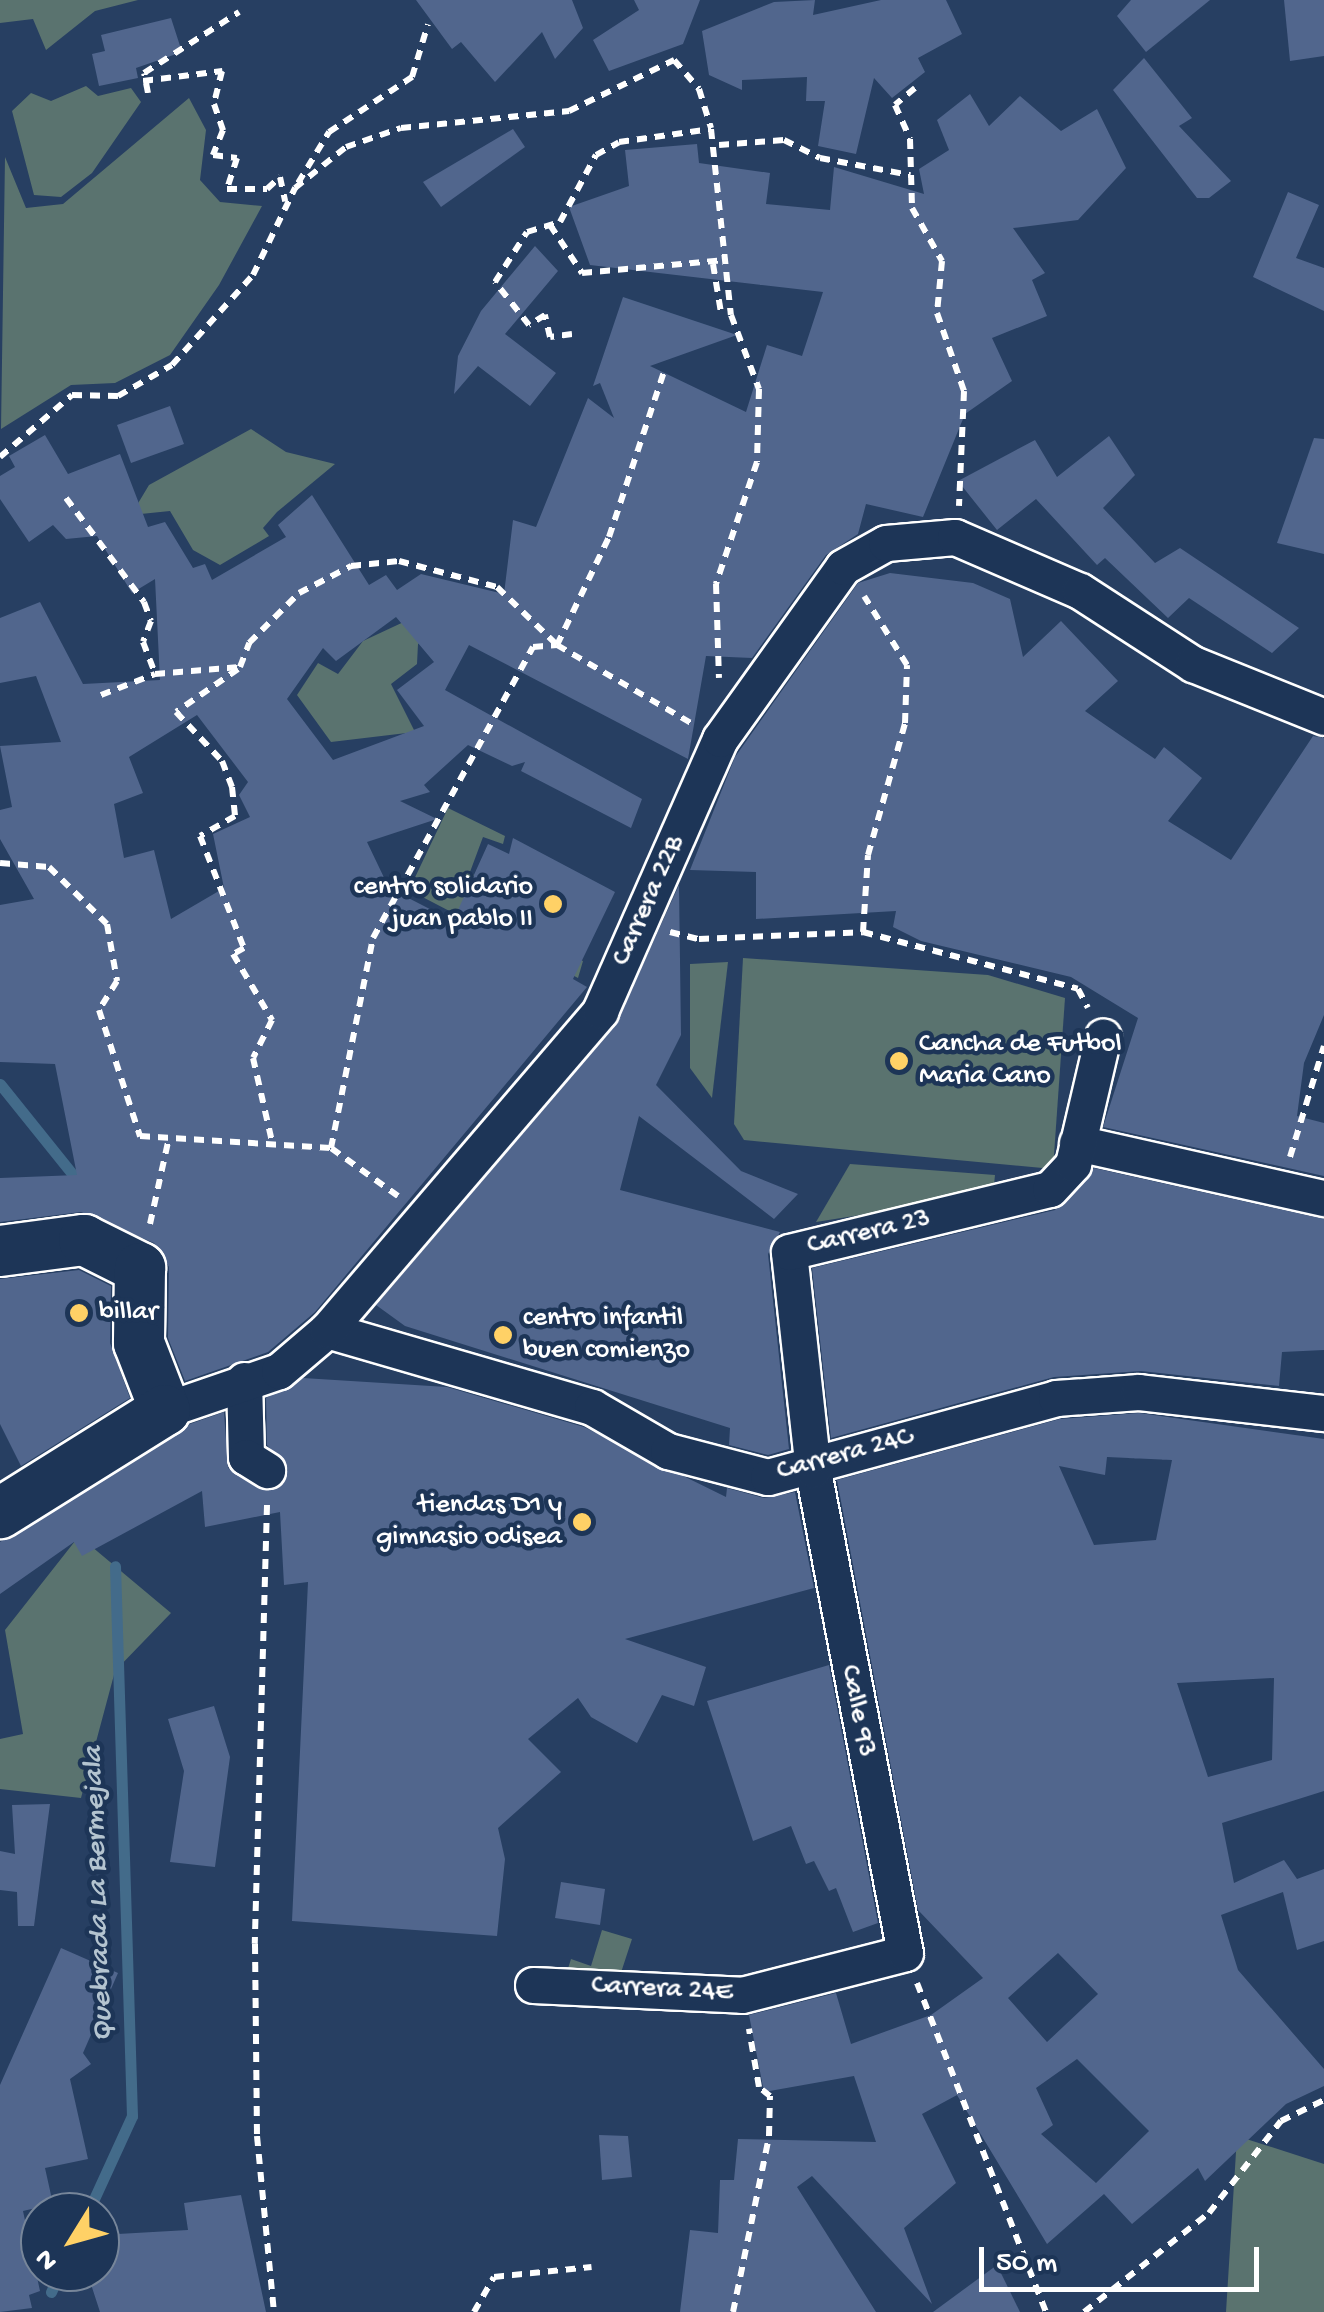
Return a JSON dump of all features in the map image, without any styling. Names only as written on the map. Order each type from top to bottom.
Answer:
[{"type":"street","name":"Carrera 22B","points":[[0,1513],[165,1410],[279,1371],[327,1330],[427,1218],[600,1011],[720,739],[842,567],[886,543],[955,537],[1080,590],[1194,664],[1324,717]]},
{"type":"street","name":"Carrera 23","points":[[813,1470],[789,1252],[1050,1189],[1077,1143],[1103,1036]]},
{"type":"street","points":[[1077,1143],[1324,1198]]},
{"type":"street","points":[[0,1251],[84,1240],[140,1268],[139,1343],[165,1410]]},
{"type":"street","name":"Carrera 24C","points":[[327,1330],[592,1406],[700,1461],[768,1477],[813,1470],[1056,1398],[1139,1392],[1324,1413]]},
{"type":"street","points":[[244,1380],[246,1457],[267,1470]]},
{"type":"street","name":"Calle 93","points":[[813,1470],[905,1952]]},
{"type":"street","name":"Carrera 24E","points":[[533,1985],[742,1994],[905,1952]]},
{"type":"path","points":[[143,81],[239,12]]},
{"type":"path","points":[[0,457],[72,396],[118,396],[172,366],[253,275],[285,201],[329,132],[412,77],[428,24]]},
{"type":"path","points":[[298,184],[346,147],[401,128],[569,111],[674,60],[698,89],[719,145],[731,315],[759,390],[756,462],[716,584],[720,739]]},
{"type":"path","points":[[143,81],[222,71],[214,104],[223,130],[213,155],[237,158],[227,190],[267,189],[280,176],[285,201]]},
{"type":"path","points":[[143,81],[148,93]]},
{"type":"path","points":[[915,88],[895,104],[910,140],[912,208],[942,261],[937,313],[964,391],[955,537]]},
{"type":"path","points":[[572,334],[550,336],[545,316],[529,325],[495,282],[528,232],[550,225],[596,155],[619,142],[711,129]]},
{"type":"path","points":[[719,145],[784,140],[820,158],[910,175]]},
{"type":"path","points":[[550,225],[582,272],[725,260]]},
{"type":"path","points":[[713,264],[722,312]]},
{"type":"path","points":[[557,645],[609,537],[664,372]]},
{"type":"path","points":[[66,498],[144,602],[151,620],[143,642],[155,674]]},
{"type":"path","points":[[273,1146],[253,1058],[272,1020],[232,954],[244,948],[200,836],[235,816],[232,787],[222,761],[176,712],[240,667],[249,643],[299,593],[350,566],[386,562],[497,586],[557,645],[720,739]]},
{"type":"path","points":[[842,567],[906,665],[905,723],[868,855],[863,932]]},
{"type":"path","points":[[331,1148],[373,938],[533,647],[557,645]]},
{"type":"path","points":[[101,695],[155,674],[240,667]]},
{"type":"path","points":[[0,863],[49,867],[108,924],[117,980],[99,1010],[140,1136],[168,1142],[331,1148],[427,1218]]},
{"type":"path","points":[[640,924],[698,939],[863,932],[1078,989],[1103,1036]]},
{"type":"path","points":[[1276,1190],[1314,1101],[1324,1046]]},
{"type":"path","points":[[140,1268],[168,1142]]},
{"type":"path","points":[[267,1470],[254,1944],[257,2136],[274,2312]]},
{"type":"path","points":[[905,1952],[1046,2312]]},
{"type":"path","points":[[732,2312],[770,2096],[759,2087],[742,1994]]},
{"type":"path","points":[[1084,2312],[1209,2213],[1281,2121],[1324,2100]]},
{"type":"path","points":[[474,2312],[494,2277],[591,2266]]},
{"type":"green space","points":[[0,0],[138,0],[95,11],[46,50],[33,19],[0,23]]},
{"type":"green space","points":[[86,86],[98,96],[131,88],[141,102],[92,173],[61,197],[34,195],[12,111],[31,93],[51,101]]},
{"type":"green space","points":[[189,98],[206,130],[200,180],[220,202],[262,206],[219,285],[170,355],[115,383],[71,385],[1,429],[5,157],[26,208],[63,204]]},
{"type":"green space","points":[[251,429],[286,452],[335,464],[277,512],[263,528],[269,536],[220,565],[193,550],[170,511],[131,515],[149,485]]},
{"type":"green space","points":[[425,612],[438,626],[418,644],[417,664],[391,684],[415,732],[331,742],[297,695],[318,663],[338,674],[363,641]]},
{"type":"green space","points":[[448,808],[505,836],[503,844],[483,837],[470,872],[494,890],[485,917],[583,961],[578,978],[409,890]]},
{"type":"green space","name":"Cancha de Futbol Maria Cano","points":[[743,958],[988,975],[1065,998],[1053,1169],[744,1140],[734,1124]]},
{"type":"green space","points":[[728,962],[712,1098],[690,1068],[690,964]]},
{"type":"green space","points":[[850,1164],[995,1175],[993,1194],[816,1222]]},
{"type":"green space","points":[[79,1536],[171,1613],[115,1671],[81,1798],[0,1789],[0,1739],[23,1734],[5,1630]]},
{"type":"green space","points":[[602,1930],[632,1939],[613,1997],[564,1981],[571,1959],[591,1966]]},
{"type":"green space","points":[[1237,2136],[1324,2164],[1324,2312],[1226,2312]]},
{"type":"building","points":[[416,0],[572,0],[583,28],[555,59],[542,32],[495,82],[461,42],[452,49]]},
{"type":"building","points":[[634,0],[700,0],[683,44],[609,71],[593,40],[639,10]]},
{"type":"building","points":[[815,0],[813,15],[881,0],[946,0],[962,34],[918,58],[925,72],[892,98],[874,78],[856,154],[818,146],[825,101],[806,101],[807,77],[742,80],[742,90],[709,75],[702,31],[774,2]]},
{"type":"building","points":[[1131,0],[1210,0],[1146,52],[1117,16]]},
{"type":"building","points":[[1284,0],[1324,0],[1324,56],[1290,61]]},
{"type":"building","points":[[171,18],[182,52],[136,68],[138,78],[99,86],[92,54],[105,51],[101,35]]},
{"type":"building","points":[[1144,58],[1192,118],[1179,126],[1231,181],[1209,198],[1197,198],[1113,90]]},
{"type":"building","points":[[970,94],[989,126],[1020,96],[1061,131],[1097,109],[1126,168],[1078,220],[1013,228],[1045,273],[1032,280],[1047,316],[992,338],[1012,381],[965,414],[923,517],[866,504],[858,534],[826,555],[752,658],[706,656],[688,759],[469,645],[445,690],[642,799],[631,828],[521,771],[525,762],[512,766],[468,745],[424,785],[430,792],[400,801],[437,819],[367,842],[389,888],[453,921],[488,844],[509,854],[513,838],[615,892],[573,979],[587,987],[315,1312],[268,1352],[185,1381],[168,1338],[169,1267],[154,1243],[81,1212],[0,1222],[0,1178],[77,1175],[55,1064],[0,1062],[0,905],[34,899],[0,839],[0,810],[12,807],[0,746],[61,742],[36,676],[0,683],[0,618],[40,602],[83,684],[160,680],[155,579],[132,593],[97,536],[66,539],[53,525],[29,542],[0,499],[0,476],[15,467],[9,456],[45,435],[68,474],[120,454],[148,527],[165,522],[193,568],[205,564],[212,580],[286,537],[278,525],[312,495],[369,585],[386,575],[397,590],[421,574],[504,594],[513,520],[536,527],[588,398],[614,418],[600,383],[593,386],[623,297],[737,335],[650,366],[746,412],[767,345],[802,356],[823,292],[590,265],[569,207],[629,186],[625,150],[697,144],[699,163],[770,173],[766,204],[830,210],[834,167],[924,194],[919,169],[949,150],[937,120]],"holes":[[[396,617],[434,662],[397,690],[424,726],[333,760],[287,699],[323,648],[336,661]],[[197,715],[248,782],[239,795],[250,817],[213,834],[224,888],[171,919],[154,850],[124,858],[114,804],[143,793],[129,757]]]},
{"type":"building","points":[[513,129],[525,147],[441,207],[423,182]]},
{"type":"building","points":[[1288,192],[1319,205],[1296,258],[1324,268],[1324,311],[1253,277]]},
{"type":"building","points":[[535,246],[558,271],[505,334],[556,373],[530,406],[478,366],[454,394],[458,356],[481,311]]},
{"type":"building","points":[[170,406],[184,444],[131,463],[117,425]]},
{"type":"building","points":[[1109,436],[1135,475],[1103,508],[1155,563],[1180,548],[1299,628],[1272,653],[1189,598],[1168,618],[1105,558],[1097,565],[1036,499],[997,530],[958,481],[1035,440],[1057,477]]},
{"type":"building","points":[[1314,438],[1324,439],[1324,554],[1277,543]]},
{"type":"building","points":[[890,573],[973,583],[1010,599],[1023,657],[1061,621],[1118,681],[1085,711],[1155,759],[1164,747],[1202,778],[1168,821],[1231,860],[1313,736],[1324,738],[1324,1015],[1304,1063],[1297,1116],[1324,1123],[1324,1176],[1103,1127],[1138,1018],[1071,977],[921,941],[893,927],[896,911],[756,919],[756,872],[690,870],[735,757],[858,583]]},
{"type":"building","points":[[679,885],[681,1035],[656,1085],[741,1171],[798,1194],[774,1219],[639,1116],[620,1190],[780,1232],[768,1254],[789,1449],[768,1455],[729,1445],[730,1428],[405,1326],[376,1305],[616,1024]]},
{"type":"building","points":[[1094,1168],[1324,1219],[1324,1350],[1282,1352],[1279,1386],[1141,1371],[1054,1377],[831,1438],[812,1268],[1055,1210]]},
{"type":"building","points":[[79,1270],[111,1286],[110,1343],[130,1398],[21,1466],[0,1424],[0,1279]]},
{"type":"building","points":[[303,1378],[447,1387],[584,1427],[726,1497],[727,1488],[764,1498],[795,1492],[814,1588],[625,1639],[706,1667],[694,1706],[662,1695],[637,1743],[591,1717],[578,1698],[528,1739],[561,1772],[498,1828],[505,1859],[497,1936],[292,1921],[308,1582],[284,1585],[280,1512],[205,1527],[202,1491],[82,1556],[74,1542],[0,1594],[0,1542],[190,1424],[224,1412],[228,1468],[257,1488],[278,1488],[288,1470],[267,1445],[266,1398]]},
{"type":"building","points":[[1139,1413],[1324,1439],[1324,1791],[1222,1823],[1234,1883],[1284,1860],[1297,1879],[1324,1869],[1324,1941],[1297,1950],[1283,1892],[1221,1915],[1238,1970],[1324,2069],[1324,2086],[1286,2104],[1205,2181],[1198,2168],[1132,2224],[1104,2194],[1047,2244],[957,2095],[922,2114],[956,2183],[904,2228],[932,2304],[812,2176],[797,2187],[876,2312],[680,2312],[690,2230],[718,2233],[720,2180],[734,2180],[738,2139],[876,2142],[854,2076],[764,2092],[749,2015],[836,1993],[851,2044],[931,2015],[983,1978],[918,1910],[837,1480],[1060,1419]],"holes":[[[1107,1457],[1172,1460],[1156,1540],[1094,1545],[1059,1466],[1105,1475]],[[1274,1678],[1272,1760],[1208,1777],[1177,1683]],[[1058,1953],[1098,1994],[1047,2042],[1008,1998]],[[1077,2059],[1149,2131],[1096,2183],[1041,2134],[1053,2125],[1036,2088]]]},
{"type":"building","points":[[829,1665],[878,1923],[853,1932],[836,1888],[829,1891],[814,1861],[806,1864],[791,1826],[753,1841],[707,1701]]},
{"type":"building","points":[[214,1706],[230,1757],[215,1867],[170,1862],[184,1771],[168,1719]]},
{"type":"building","points":[[50,1804],[34,1926],[18,1926],[17,1892],[0,1890],[0,1851],[15,1854],[12,1805]]},
{"type":"building","points":[[561,1882],[605,1889],[600,1925],[555,1918]]},
{"type":"building","points":[[61,1948],[118,1973],[83,2053],[91,2064],[70,2079],[88,2159],[45,2168],[50,2192],[20,2192],[20,2292],[37,2292],[29,2295],[32,2308],[0,2312],[0,2085]]},
{"type":"building","points":[[599,2135],[628,2136],[632,2177],[602,2180]]},
{"type":"building","points":[[241,2195],[266,2312],[100,2312],[94,2292],[120,2292],[120,2234],[188,2230],[184,2203]]},
{"type":"building","points":[[997,2265],[1020,2312],[933,2312]]},
{"type":"waterway","name":"Quebrada La Bermejala","points":[[0,1084],[82,1186]]},
{"type":"waterway","name":"Quebrada La Bermejala","points":[[97,2192],[132,2116],[115,1566]]},
{"type":"place","name":"centro solidario juan pablo II","points":[[553,904]]},
{"type":"place","name":"Cancha de Futbol Maria Cano","points":[[899,1061]]},
{"type":"place","name":"billar","points":[[79,1313]]},
{"type":"place","name":"centro infantil buen comienzo","points":[[503,1335]]},
{"type":"place","name":"tiendas D1 y gimnasio odisea","points":[[582,1522]]}]
